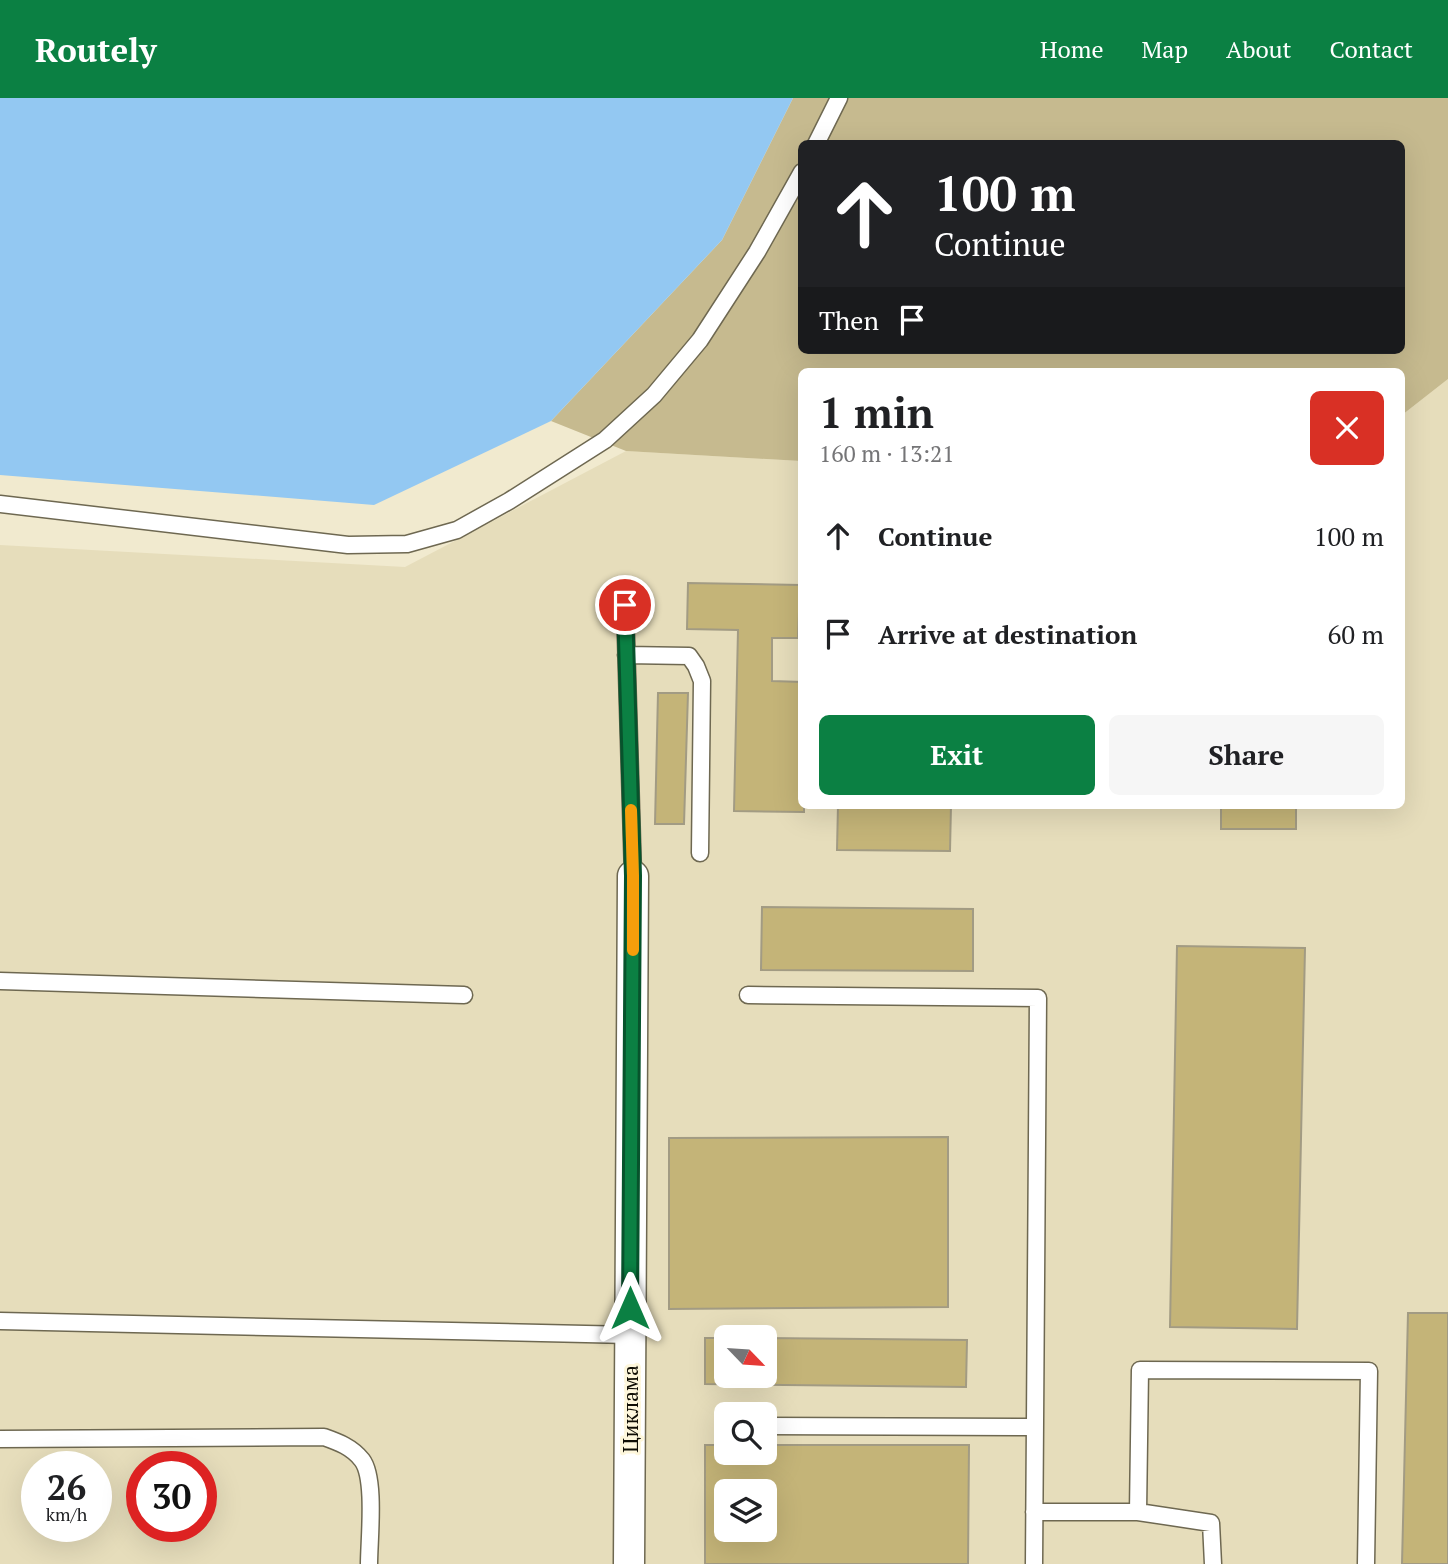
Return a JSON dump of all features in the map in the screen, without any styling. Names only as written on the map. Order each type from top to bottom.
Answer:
[{"type":"street","name":"Циклама","points":[[629,1564],[633,876]]},
{"type":"lane","points":[[818,140],[839,98]]},
{"type":"lane","points":[[0,504],[348,545],[407,544],[457,530],[509,501],[605,440],[654,395],[700,340],[757,252],[798,179]]},
{"type":"lane","points":[[625,605],[633,876]]},
{"type":"lane","points":[[626,655],[689,656],[702,681],[700,853]]},
{"type":"lane","points":[[0,981],[464,995]]},
{"type":"lane","points":[[748,995],[1038,998],[1034,1564]]},
{"type":"lane","points":[[0,1321],[630,1335]]},
{"type":"lane","points":[[1138,1512],[1140,1370],[1369,1371],[1366,1564]]},
{"type":"lane","points":[[777,1426],[1035,1427]]},
{"type":"lane","points":[[0,1439],[324,1437],[346,1445],[363,1461],[370,1484],[369,1564]]},
{"type":"lane","points":[[1034,1512],[1138,1512],[1211,1522],[1213,1564]]},
{"type":"shaded area","points":[[793,98],[1448,98],[1448,379],[1405,413],[1405,368],[798,368],[798,461],[626,451],[551,421],[722,240]]},
{"type":"shaded area","points":[[1448,379],[1448,1564],[0,1564],[0,545],[405,567],[626,451],[798,461],[798,809],[1405,809],[1405,413]]},
{"type":"water","points":[[0,98],[793,98],[722,240],[551,421],[374,505],[0,475]]},
{"type":"building","points":[[688,583],[798,585],[798,638],[772,638],[772,681],[798,682],[798,809],[804,809],[804,812],[734,811],[738,630],[687,629]]},
{"type":"building","points":[[658,693],[688,693],[684,824],[655,824]]},
{"type":"building","points":[[838,809],[951,809],[950,851],[837,850]]},
{"type":"building","points":[[1221,809],[1296,809],[1296,829],[1221,829]]},
{"type":"building","points":[[762,907],[973,909],[973,971],[761,970]]},
{"type":"building","points":[[1177,946],[1305,948],[1297,1329],[1170,1327]]},
{"type":"building","points":[[948,1137],[948,1307],[669,1309],[669,1138]]},
{"type":"building","points":[[1408,1313],[1448,1313],[1448,1564],[1402,1564]]},
{"type":"building","points":[[705,1338],[714,1338],[714,1384],[705,1384]]},
{"type":"building","points":[[777,1338],[967,1340],[966,1387],[777,1385]]},
{"type":"building","points":[[705,1445],[714,1445],[714,1465],[777,1465],[777,1445],[969,1445],[968,1564],[705,1564]]},
{"type":"slow traffic","points":[[631,810],[633,950]]},
{"type":"route","points":[[625,605],[633,876],[630,1308]]}]
